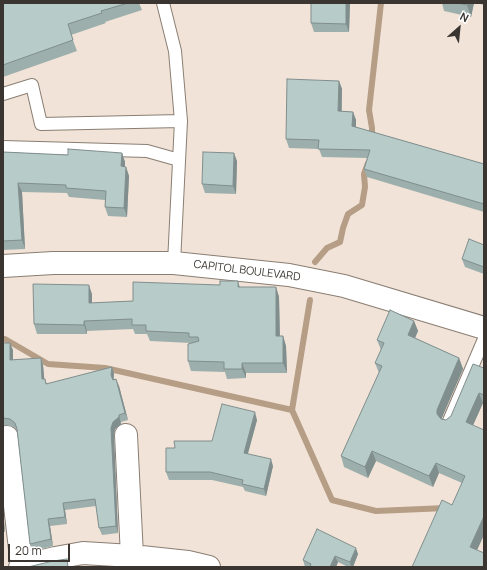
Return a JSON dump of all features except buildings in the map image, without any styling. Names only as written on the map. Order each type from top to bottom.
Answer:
[{"type":"main road","name":"CAPITOL BOULEVARD","points":[[3,266],[53,263],[174,263],[288,275],[337,284],[484,328]]},
{"type":"main road","points":[[126,435],[132,556]]},
{"type":"main road","points":[[7,437],[21,567],[55,558],[83,553],[188,562],[209,567]]},
{"type":"lane","points":[[163,3],[175,51],[181,121],[174,263]]},
{"type":"lane","points":[[3,94],[32,85],[41,124],[181,121]]},
{"type":"lane","points":[[3,147],[147,151],[179,160]]},
{"type":"lane","points":[[448,422],[484,339]]},
{"type":"waterway","points":[[372,138],[369,110],[381,3]]},
{"type":"waterway","points":[[315,262],[327,248],[340,242],[348,214],[362,205],[365,187],[364,174],[368,163]]},
{"type":"waterway","points":[[292,410],[310,300]]},
{"type":"waterway","points":[[3,339],[48,364],[105,368],[292,410],[332,500],[376,511],[446,508]]}]
